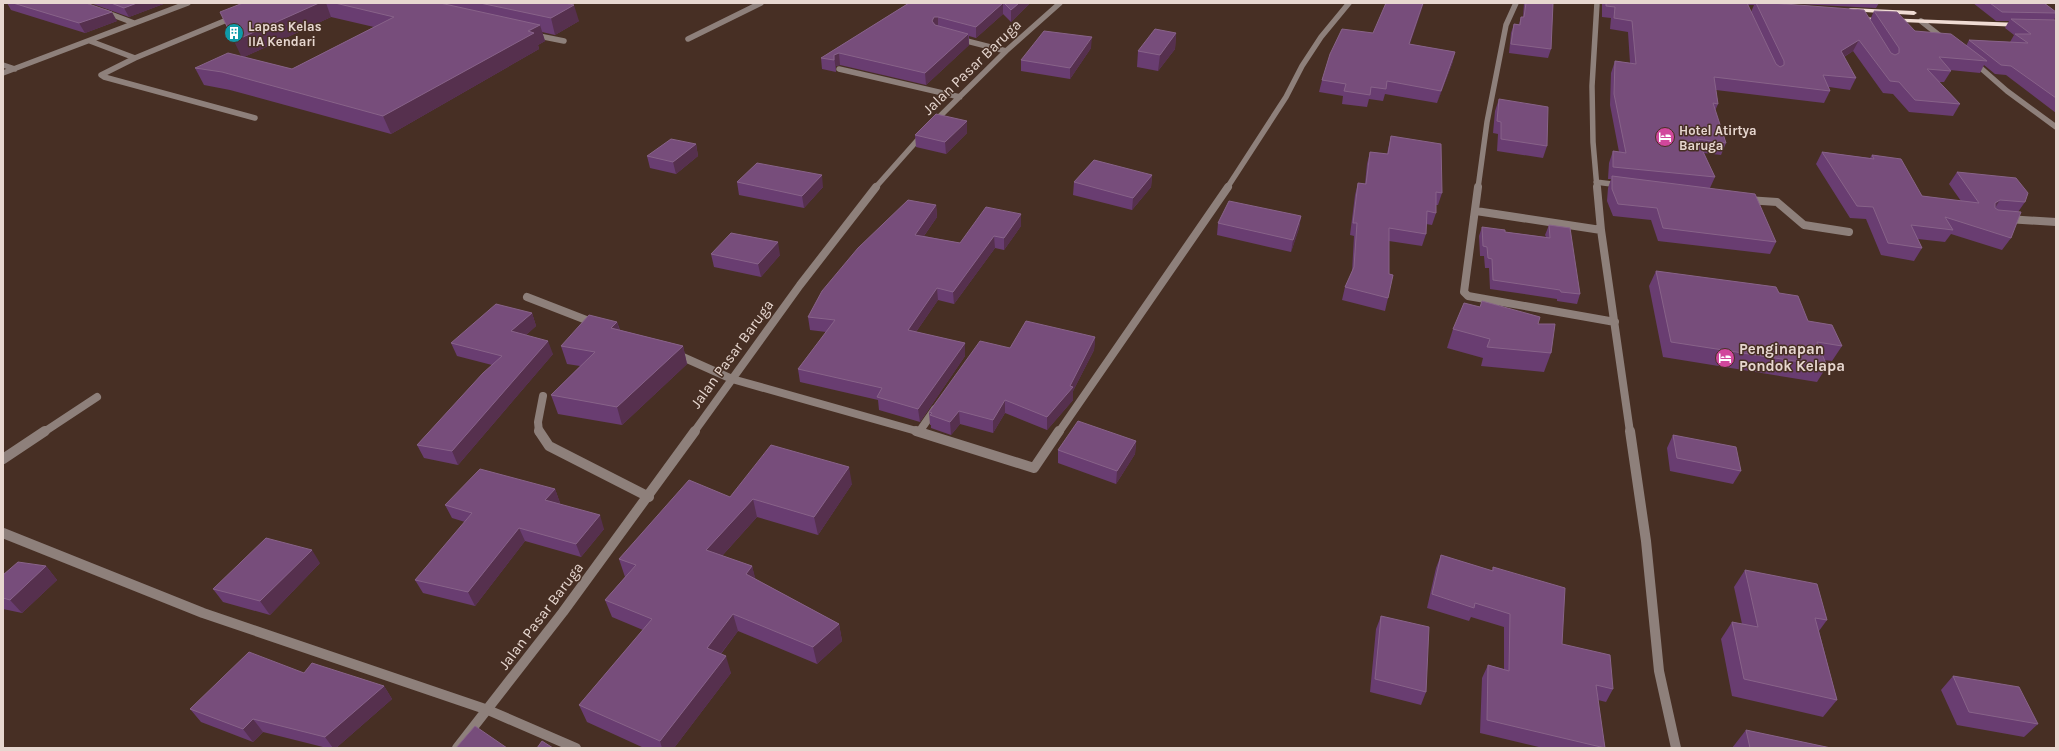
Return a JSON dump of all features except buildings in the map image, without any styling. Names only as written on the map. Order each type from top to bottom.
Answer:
[{"type":"highway","points":[[1841,10],[2027,18]]},
{"type":"highway","points":[[1849,18],[1864,22],[1921,21],[2033,25]]},
{"type":"street","points":[[3,73],[188,3]]},
{"type":"street","points":[[688,39],[761,3]]},
{"type":"street","name":"Jalan Pasar Baruga","points":[[457,748],[488,710],[648,497],[677,454],[843,227],[875,187],[936,121],[1006,52],[1060,3]]},
{"type":"street","points":[[665,350],[701,364],[732,379],[919,432],[1034,468],[1243,165],[1286,97],[1302,66],[1321,37],[1349,3]]},
{"type":"street","points":[[1516,3],[1506,25],[1487,122],[1464,292],[1468,296],[1615,322]]},
{"type":"street","points":[[1596,3],[1592,86],[1593,142],[1601,230],[1646,541],[1659,671],[1676,748]]},
{"type":"street","points":[[100,11],[134,23]]},
{"type":"street","points":[[239,14],[135,58],[101,75],[255,118]]},
{"type":"street","points":[[1921,21],[1950,43]]},
{"type":"street","points":[[528,34],[564,42]]},
{"type":"street","points":[[954,38],[1006,52]]},
{"type":"street","points":[[90,41],[135,58]]},
{"type":"street","points":[[1967,56],[2007,91],[2056,127]]},
{"type":"street","points":[[3,65],[15,69]]},
{"type":"street","points":[[839,69],[960,98]]},
{"type":"street","points":[[1596,182],[1626,186]]},
{"type":"street","points":[[1741,200],[1777,202],[1804,225],[1849,232]]},
{"type":"street","points":[[1476,211],[1601,230]]},
{"type":"street","points":[[2000,219],[2056,222]]},
{"type":"street","points":[[527,297],[600,325]]},
{"type":"street","points":[[543,396],[537,426],[540,437],[549,446],[648,497]]},
{"type":"street","points":[[3,459],[97,397]]},
{"type":"street","points":[[919,432],[941,401]]},
{"type":"street","points":[[3,532],[203,613],[488,710],[576,748]]},
{"type":"place","name":"Lapas Kelas IIA Kendari","points":[[234,33]]},
{"type":"place","name":"Hotel Atirtya Baruga","points":[[1665,137]]},
{"type":"place","name":"Penginapan Pondok Kelapa","points":[[1725,358]]}]
